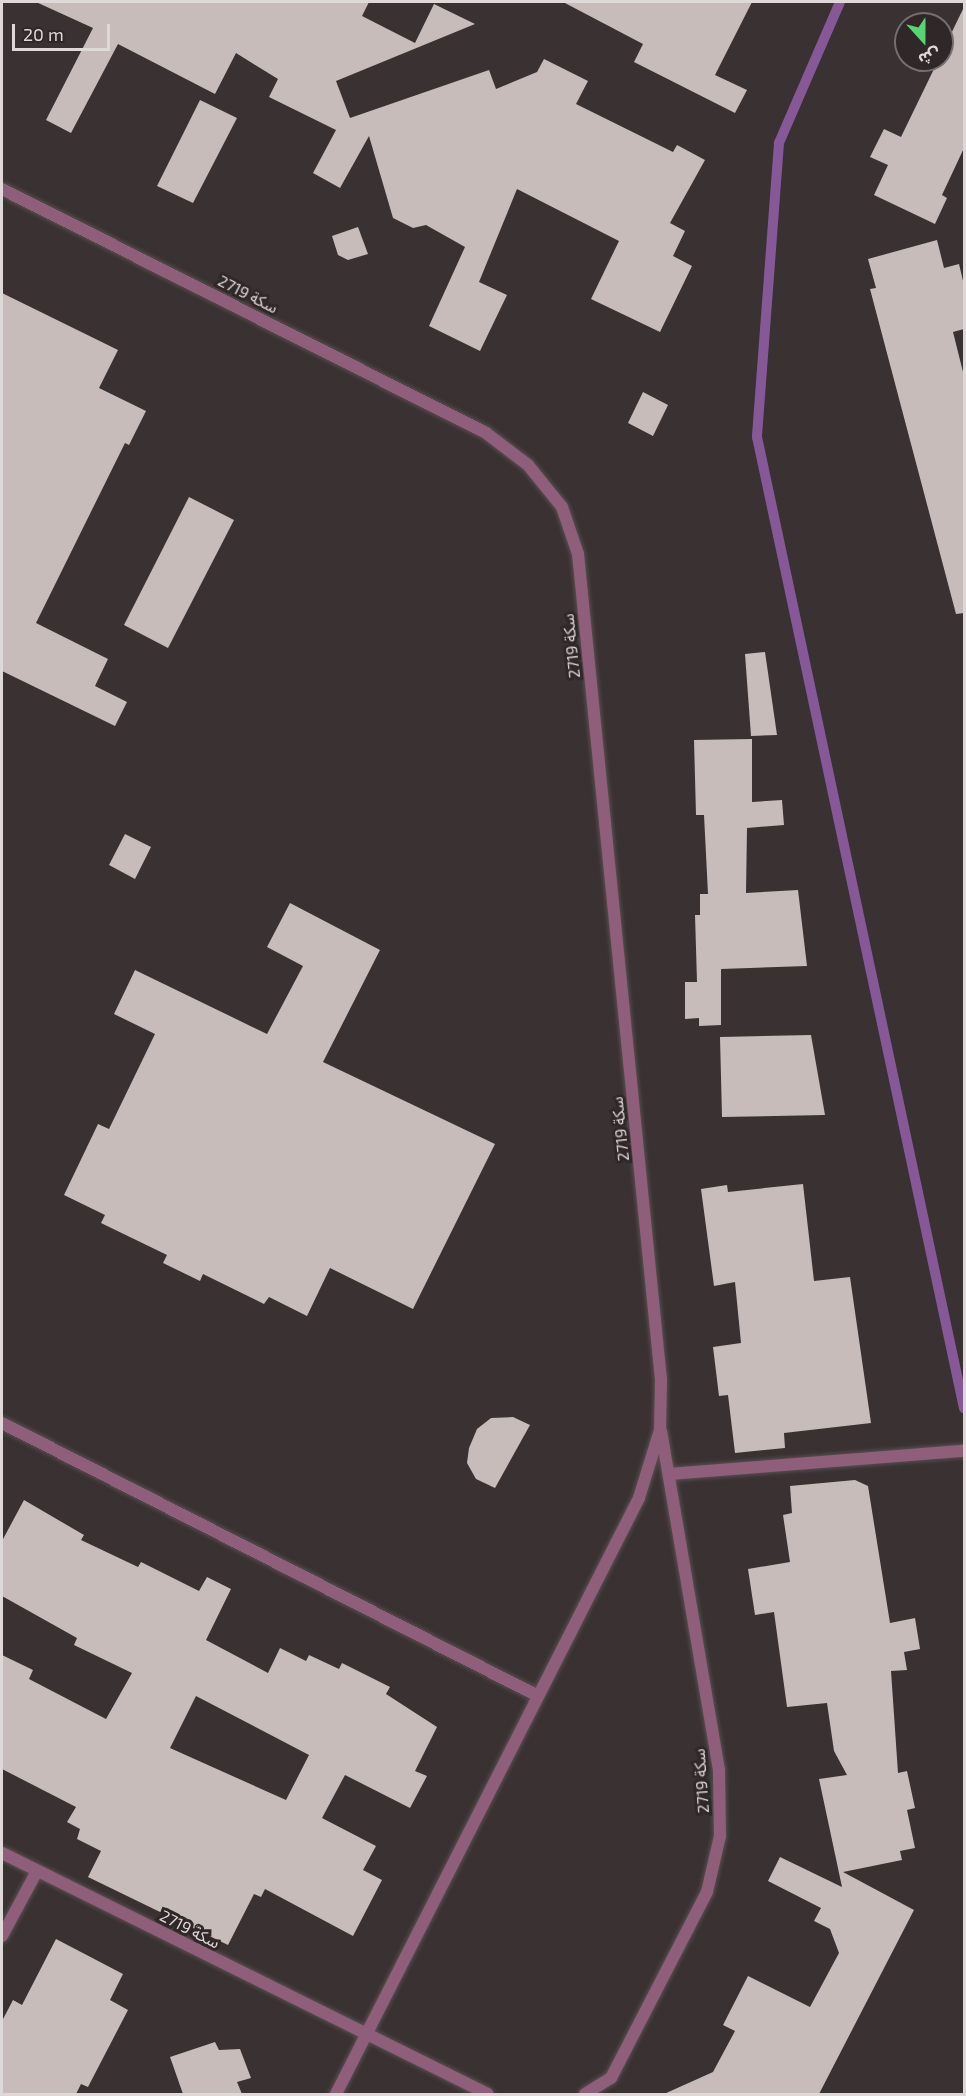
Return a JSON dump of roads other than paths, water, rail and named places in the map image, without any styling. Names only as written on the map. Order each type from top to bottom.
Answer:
[{"type":"street","name":"سكة 2719","points":[[2,189],[486,433],[528,465],[562,507],[578,554],[661,1380],[660,1430],[719,1770],[720,1836],[707,1892],[611,2078],[585,2094]]},
{"type":"street","points":[[2,1423],[536,1695]]},
{"type":"street","name":"سكة 2719","points":[[336,2094],[363,2034],[639,1498],[660,1430]]},
{"type":"street","points":[[669,1474],[964,1451]]},
{"type":"street","name":"سكة 2719","points":[[2,1853],[488,2094]]},
{"type":"street","points":[[2,1936],[37,1871]]},
{"type":"waterway","points":[[840,2],[779,143],[757,437],[964,1408]]}]
